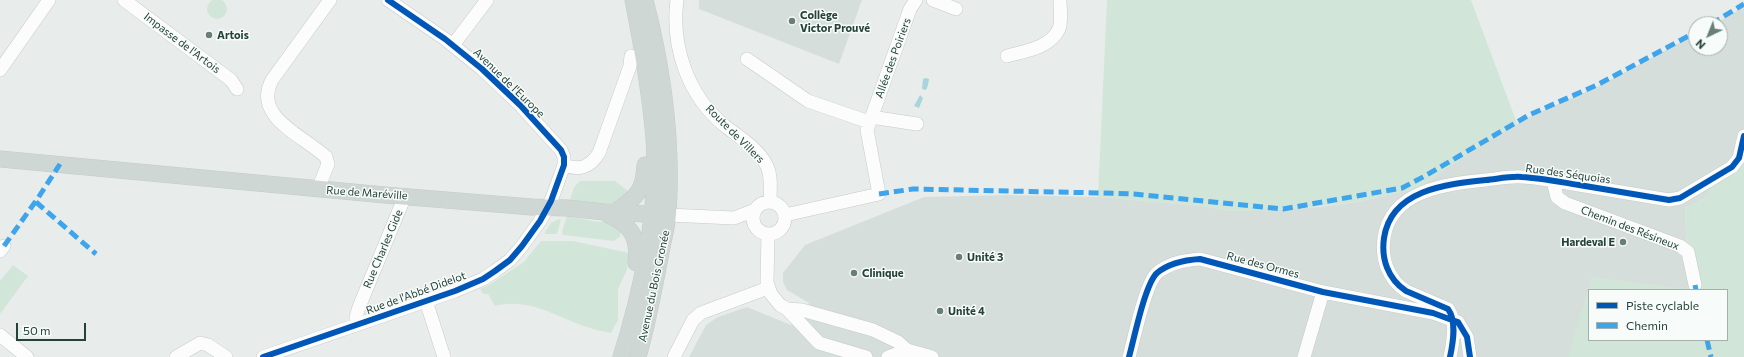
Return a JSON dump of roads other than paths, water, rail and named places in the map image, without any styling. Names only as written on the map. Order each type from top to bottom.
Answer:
[{"type":"main road","name":"Avenue du Bois Gronée","points":[[622,357],[639,294],[654,195],[654,140],[645,68],[633,0]]},
{"type":"main road","name":"Avenue du Bois Gronée","points":[[638,357],[653,296],[668,215],[668,141],[665,103],[645,0]]},
{"type":"main road","points":[[615,357],[625,322],[636,263],[637,248],[635,237],[630,230],[610,212],[633,198],[641,188],[644,180],[646,153],[654,140]]},
{"type":"main road","name":"Rue de Maréville","points":[[0,159],[318,189],[610,212],[668,215]]},
{"type":"street","points":[[0,70],[49,0]]},
{"type":"street","name":"Impasse de l'Artois","points":[[124,0],[231,80],[237,89]]},
{"type":"street","points":[[318,189],[328,164],[326,157],[274,115],[268,103],[267,93],[272,80],[330,0]]},
{"type":"street","name":"Avenue de l'Europe","points":[[388,0],[453,45],[482,69],[520,106],[561,150],[564,157],[564,166]]},
{"type":"street","points":[[453,45],[487,0]]},
{"type":"street","name":"Route de Villers","points":[[678,0],[677,36],[683,63],[688,76],[700,99],[714,116],[763,159],[770,176],[770,202]]},
{"type":"street","name":"Allée des Poiriers","points":[[785,215],[879,194],[868,139],[870,120],[910,9],[916,0]]},
{"type":"street","points":[[933,0],[956,9]]},
{"type":"street","points":[[1007,56],[1044,45],[1050,40],[1059,28],[1060,0]]},
{"type":"street","points":[[548,207],[564,166],[578,168],[584,167],[593,162],[599,153],[630,66],[631,56]]},
{"type":"street","points":[[747,59],[808,101],[870,120],[917,124]]},
{"type":"street","name":"Rue des Séquoias","points":[[1470,357],[1467,337],[1458,322],[1452,320],[1452,314],[1448,309],[1406,292],[1393,280],[1386,268],[1384,240],[1386,228],[1396,210],[1404,202],[1423,192],[1468,182],[1521,177],[1669,200],[1680,198],[1732,167],[1739,158],[1744,136]]},
{"type":"street","name":"Chemin des Résineux","points":[[1553,181],[1557,197],[1565,204],[1680,246],[1688,252],[1695,285]]},
{"type":"street","name":"Rue Charles Gide","points":[[356,324],[356,317],[359,307],[406,196]]},
{"type":"street","points":[[770,202],[780,206],[785,215],[782,227],[777,232],[768,234],[762,232],[756,226],[754,220],[755,210],[761,204],[770,202]]},
{"type":"street","name":"Rue de l'Abbé Didelot","points":[[263,357],[455,291],[483,278],[510,260],[533,231],[548,207]]},
{"type":"street","name":"Rue de Maréville","points":[[668,215],[734,218],[755,210]]},
{"type":"street","name":"Rue de Maréville","points":[[734,218],[742,223],[756,226]]},
{"type":"street","points":[[768,234],[768,288],[776,302],[787,309],[819,343],[822,349],[829,353],[843,357]]},
{"type":"street","name":"Rue des Ormes","points":[[1129,357],[1149,285],[1156,274],[1170,265],[1185,260],[1200,259],[1323,292],[1433,313],[1452,320]]},
{"type":"street","points":[[674,357],[694,320],[701,313],[768,288]]},
{"type":"street","points":[[1304,357],[1323,292]]},
{"type":"street","points":[[426,301],[444,357]]},
{"type":"street","points":[[787,309],[802,310],[873,330],[898,342],[914,353]]},
{"type":"street","points":[[1450,357],[1453,336],[1452,320]]},
{"type":"street","points":[[0,335],[27,357]]},
{"type":"street","points":[[176,357],[200,343],[208,345],[226,357]]},
{"type":"street","points":[[819,343],[866,357]]},
{"type":"street","points":[[888,357],[914,353],[932,357]]},
{"type":"water","points":[[923,79],[929,79],[926,90],[922,89]]},
{"type":"water","points":[[920,95],[923,98],[919,108],[914,106]]},
{"type":"place","name":"Collège Victor Prouvé","points":[[792,21]]},
{"type":"place","name":"Artois","points":[[209,35]]},
{"type":"place","name":"Hardeval E","points":[[1623,242]]},
{"type":"place","name":"Unité 3","points":[[959,257]]},
{"type":"place","name":"Clinique","points":[[854,273]]},
{"type":"place","name":"Unité 4","points":[[940,311]]}]
